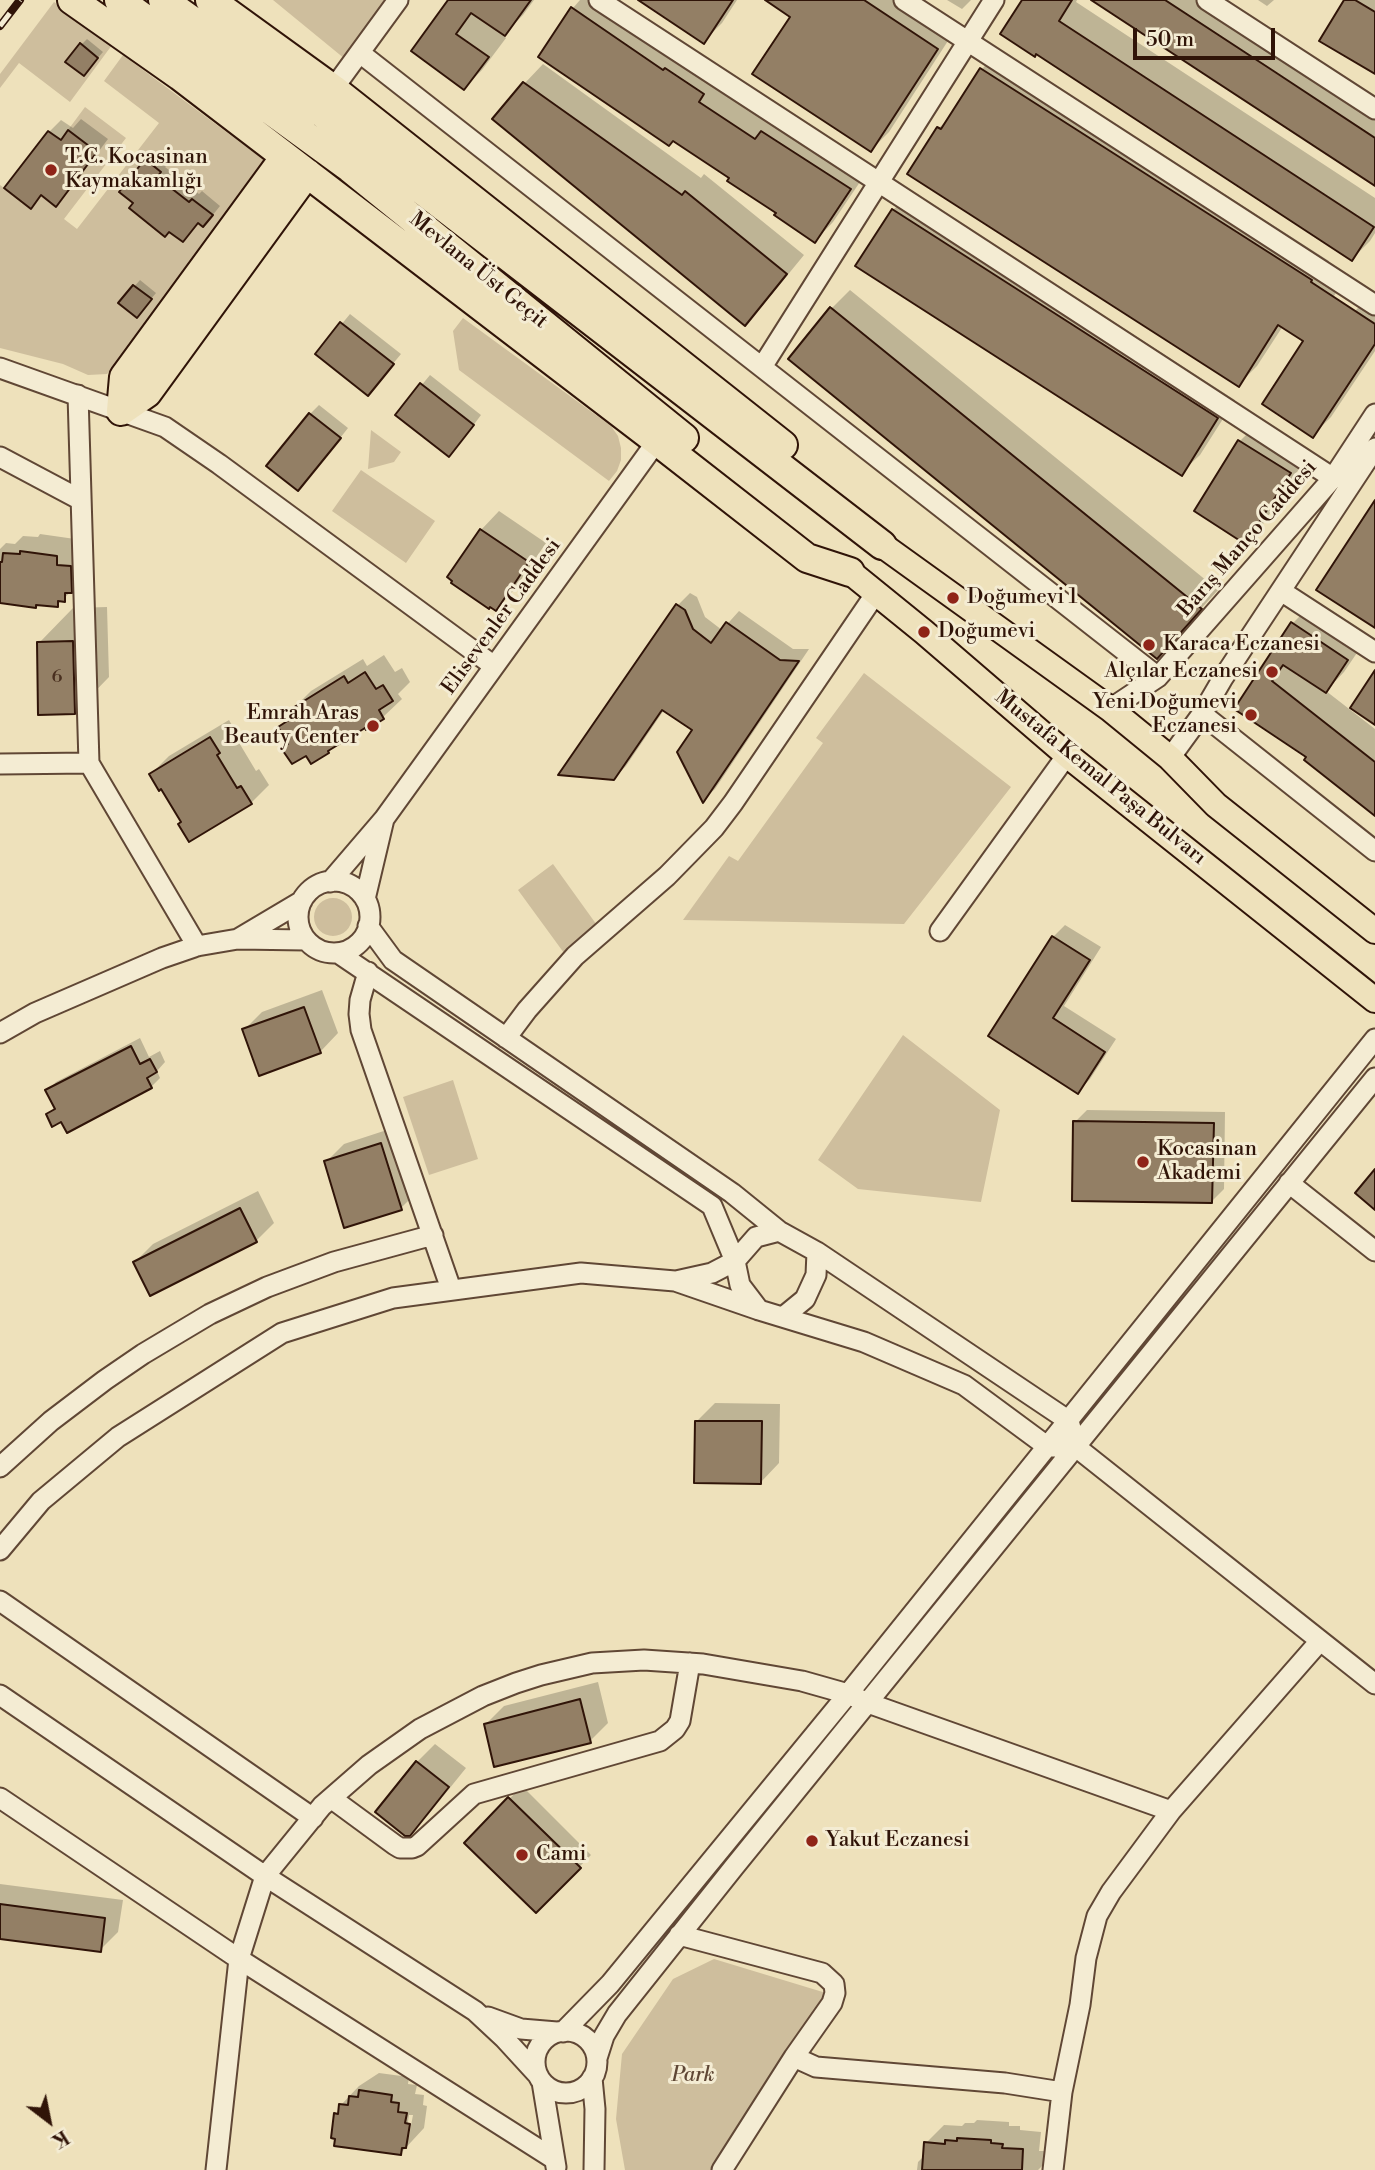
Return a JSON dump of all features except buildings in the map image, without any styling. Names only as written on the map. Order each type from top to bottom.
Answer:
[{"type":"highway","points":[[72,0],[180,76],[657,440],[807,558],[850,572]]},
{"type":"highway","name":"Mevlana Üst Geçit","points":[[119,0],[349,168],[827,554]]},
{"type":"highway","name":"Mevlana Üst Geçit","points":[[163,0],[322,113],[882,545]]},
{"type":"highway","points":[[210,0],[333,89],[861,506],[882,545]]},
{"type":"highway","points":[[121,411],[124,377],[296,165]]},
{"type":"highway","name":"Mustafa Kemal Paşa Bulvarı","points":[[827,554],[850,572]]},
{"type":"main road","points":[[882,545],[1110,709],[1170,758],[1216,805],[1375,931]]},
{"type":"main road","name":"Mustafa Kemal Paşa Bulvarı","points":[[850,572],[1067,755],[1375,1000]]},
{"type":"street","points":[[333,89],[398,0]]},
{"type":"street","points":[[599,0],[1333,478]]},
{"type":"street","points":[[904,0],[1375,305]]},
{"type":"street","points":[[762,368],[994,0]]},
{"type":"street","points":[[1206,0],[1375,109]]},
{"type":"street","points":[[360,52],[1158,677]]},
{"type":"street","points":[[0,368],[165,427],[494,666]]},
{"type":"street","points":[[78,395],[89,763],[197,946]]},
{"type":"street","name":"Barış Manço Caddesi","points":[[1110,709],[1158,677],[1333,478],[1375,414]]},
{"type":"street","name":"Elisevenler Caddesi","points":[[330,882],[384,819],[657,440]]},
{"type":"street","name":"Barış Manço Caddesi","points":[[1170,758],[1202,714],[1375,448]]},
{"type":"street","points":[[0,457],[81,500]]},
{"type":"street","points":[[1281,591],[1375,652]]},
{"type":"street","points":[[506,1038],[575,956],[667,876],[714,828],[876,593]]},
{"type":"street","points":[[1202,714],[1375,851]]},
{"type":"street","points":[[940,931],[1067,755]]},
{"type":"street","points":[[0,764],[89,763]]},
{"type":"street","points":[[365,899],[384,819]]},
{"type":"street","points":[[238,939],[302,901],[313,888],[330,882],[347,884],[358,890],[365,899],[369,910],[368,926],[359,943],[338,953],[315,948],[300,930],[298,918],[302,901]]},
{"type":"street","points":[[368,926],[393,960],[732,1193],[779,1231],[817,1252],[1069,1421],[1076,1447],[1375,1684]]},
{"type":"street","points":[[0,1033],[35,1013],[162,958],[197,946],[238,939],[306,940]]},
{"type":"street","points":[[338,953],[712,1206],[735,1261],[740,1285],[759,1310]]},
{"type":"street","points":[[368,972],[360,1000],[361,1030],[451,1289]]},
{"type":"street","points":[[555,2164],[535,2064],[540,2045],[547,2037],[560,2032],[610,1984],[1048,1447],[1375,1039]]},
{"type":"street","points":[[0,1695],[265,1876],[475,2011],[504,2038],[539,2078],[558,2092],[568,2093],[586,2086],[596,2068],[597,2057],[609,2026],[679,1935],[1375,1078]]},
{"type":"street","points":[[1289,1183],[1375,1251]]},
{"type":"street","points":[[675,1281],[712,1273],[735,1261],[756,1237],[779,1231]]},
{"type":"street","points":[[0,1467],[51,1421],[105,1380],[210,1314],[267,1287],[334,1262],[433,1235]]},
{"type":"street","points":[[783,1317],[805,1299],[816,1275],[817,1252]]},
{"type":"street","points":[[0,1550],[41,1501],[117,1437],[282,1333],[393,1298],[581,1273],[675,1281],[864,1342],[964,1385],[1048,1447],[1076,1447]]},
{"type":"street","points":[[0,1601],[313,1818]]},
{"type":"street","points":[[1053,2170],[1062,2092],[1080,2005],[1086,1958],[1097,1916],[1111,1892],[1171,1811],[1320,1641]]},
{"type":"street","points":[[216,2170],[239,1959],[265,1876],[331,1798],[369,1765],[420,1729],[483,1696],[516,1683],[592,1663],[645,1660],[690,1663],[802,1681],[848,1694],[1171,1811]]},
{"type":"street","points":[[331,1798],[395,1846],[412,1848],[474,1794],[652,1745],[668,1736],[680,1721],[690,1663]]},
{"type":"street","points":[[0,1798],[239,1959],[555,2164]]},
{"type":"street","points":[[679,1935],[822,1973],[831,1980],[835,1993],[832,2003],[722,2170]]},
{"type":"street","points":[[475,2011],[521,2029],[578,2033],[587,2039],[597,2057]]},
{"type":"street","points":[[794,2057],[816,2067],[1005,2083],[1062,2092]]},
{"type":"street","points":[[592,2078],[595,2109],[594,2170]]},
{"type":"green space","points":[[273,0],[386,0],[345,59]]},
{"type":"green space","points":[[54,2],[112,45],[70,102],[19,63],[0,88],[0,74]]},
{"type":"green space","points":[[123,55],[268,163],[118,362],[107,374],[88,375],[63,364],[0,348],[0,185],[30,208],[41,195],[57,206],[97,152],[68,130],[85,107],[126,138],[64,219],[77,229],[159,123],[104,81]]},
{"type":"green space","points":[[463,318],[611,426],[618,436],[621,460],[609,481],[459,370],[453,331]]},
{"type":"green space","points":[[371,430],[401,452],[394,462],[368,469]]},
{"type":"green space","points":[[361,470],[435,521],[406,563],[332,511]]},
{"type":"green space","points":[[864,673],[1011,787],[904,924],[683,920],[729,856],[738,861],[823,743],[816,738]]},
{"type":"green space","points":[[553,864],[599,928],[564,953],[518,890]]},
{"type":"green space","points":[[333,898],[347,903],[352,917],[347,931],[333,936],[319,931],[314,917],[319,903]]},
{"type":"green space","points":[[903,1035],[1000,1110],[981,1202],[858,1189],[818,1160]]},
{"type":"green space","points":[[453,1080],[478,1159],[429,1175],[403,1097]]},
{"type":"green space","name":"Park","points":[[714,1959],[826,1993],[719,2170],[625,2170],[616,2119],[622,2054],[673,1979]]},
{"type":"railway","points":[[0,26],[20,0]]},
{"type":"place","name":"T.C. Kocasinan Kaymakamlığı","points":[[51,170]]},
{"type":"place","name":"Doğumevi 1","points":[[953,598]]},
{"type":"place","name":"Doğumevi","points":[[924,632]]},
{"type":"place","name":"Karaca Eczanesi","points":[[1149,645]]},
{"type":"place","name":"Alçılar Eczanesi","points":[[1272,672]]},
{"type":"place","name":"Yeni Doğumevi Eczanesi","points":[[1251,715]]},
{"type":"place","name":"Emrah Aras Beauty Center","points":[[373,726]]},
{"type":"place","name":"Kocasinan Akademi","points":[[1143,1162]]},
{"type":"place","name":"Yakut Eczanesi","points":[[812,1841]]},
{"type":"place","name":"Cami","points":[[522,1855]]}]
